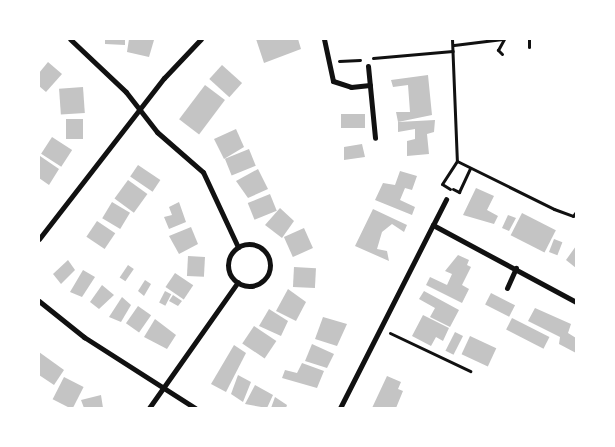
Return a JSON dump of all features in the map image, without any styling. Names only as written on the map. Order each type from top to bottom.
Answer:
[{"type":"street","points":[[70,39],[139,110],[157,132],[203,172],[238,247]]},
{"type":"street","points":[[39,239],[139,110],[201,39]]},
{"type":"street","points":[[324,39],[326,63],[333,82],[341,86],[370,85]]},
{"type":"street","points":[[368,66],[375,138]]},
{"type":"street","points":[[340,408],[446,199]]},
{"type":"street","points":[[433,225],[576,302]]},
{"type":"street","points":[[238,247],[259,247],[270,265],[259,283],[238,282],[230,274],[228,262],[238,247]]},
{"type":"street","points":[[506,288],[516,268]]},
{"type":"street","points":[[149,408],[238,282]]},
{"type":"street","points":[[39,302],[163,389],[195,408]]},
{"type":"path","points":[[452,39],[454,45],[457,161],[442,184],[459,192],[470,168]]},
{"type":"path","points":[[454,45],[503,39]]},
{"type":"path","points":[[502,54],[498,50],[503,39]]},
{"type":"path","points":[[529,39],[529,47]]},
{"type":"path","points":[[326,63],[453,51]]},
{"type":"path","points":[[457,161],[574,218],[576,212]]},
{"type":"path","points":[[446,199],[450,188]]},
{"type":"path","points":[[380,328],[470,371]]},
{"type":"building","points":[[105,39],[125,39],[125,45],[105,44]]},
{"type":"building","points":[[129,39],[154,40],[149,57],[127,52]]},
{"type":"building","points":[[256,39],[298,39],[301,49],[264,63]]},
{"type":"building","points":[[48,62],[62,74],[46,92],[39,86],[39,73]]},
{"type":"building","points":[[222,65],[242,83],[229,97],[209,79]]},
{"type":"building","points":[[428,75],[432,115],[398,122],[396,112],[410,112],[408,85],[393,87],[391,80]]},
{"type":"building","points":[[205,85],[225,100],[199,134],[179,119]]},
{"type":"building","points":[[83,87],[85,113],[61,115],[59,89]]},
{"type":"building","points":[[341,114],[365,114],[365,128],[341,128]]},
{"type":"building","points":[[66,119],[83,119],[83,139],[66,139]]},
{"type":"building","points":[[435,120],[434,132],[427,134],[429,154],[407,156],[407,141],[415,139],[415,129],[398,132],[398,122]]},
{"type":"building","points":[[236,129],[244,147],[224,159],[214,139]]},
{"type":"building","points":[[52,137],[72,150],[61,167],[41,154]]},
{"type":"building","points":[[362,144],[365,157],[344,160],[344,147]]},
{"type":"building","points":[[249,149],[256,166],[232,175],[225,159]]},
{"type":"building","points":[[40,156],[59,169],[49,185],[39,178]]},
{"type":"building","points":[[138,165],[160,180],[153,192],[130,177]]},
{"type":"building","points":[[258,169],[268,189],[248,198],[236,181]]},
{"type":"building","points":[[400,171],[417,176],[412,190],[405,188],[400,200],[415,207],[412,215],[375,200],[383,183],[395,185]]},
{"type":"building","points":[[128,180],[147,194],[134,213],[114,199]]},
{"type":"building","points":[[476,188],[494,196],[487,210],[498,216],[494,224],[463,215]]},
{"type":"building","points":[[270,194],[277,211],[254,220],[248,203]]},
{"type":"building","points":[[112,202],[130,213],[120,229],[102,218]]},
{"type":"building","points":[[179,202],[186,222],[169,229],[164,217],[172,215],[169,207]]},
{"type":"building","points":[[280,208],[294,221],[282,238],[265,225]]},
{"type":"building","points":[[373,209],[407,225],[404,232],[392,224],[382,232],[377,249],[387,251],[389,261],[355,246]]},
{"type":"building","points":[[522,213],[556,230],[545,253],[511,235]]},
{"type":"building","points":[[508,215],[516,218],[509,231],[502,228]]},
{"type":"building","points":[[97,221],[115,233],[105,249],[86,237]]},
{"type":"building","points":[[191,227],[198,244],[179,254],[169,236]]},
{"type":"building","points":[[304,228],[313,248],[293,257],[284,237]]},
{"type":"building","points":[[554,239],[562,242],[557,255],[549,252]]},
{"type":"building","points":[[576,246],[576,268],[566,260]]},
{"type":"building","points":[[458,255],[469,260],[467,265],[471,267],[462,285],[469,289],[462,303],[426,285],[430,277],[447,285],[452,274],[445,271]]},
{"type":"building","points":[[188,256],[205,257],[204,277],[187,276]]},
{"type":"building","points":[[68,260],[75,270],[61,284],[53,274]]},
{"type":"building","points":[[128,265],[134,269],[125,281],[120,277]]},
{"type":"building","points":[[294,267],[316,268],[315,288],[293,287]]},
{"type":"building","points":[[83,270],[95,277],[82,297],[70,292]]},
{"type":"building","points":[[175,273],[193,285],[184,299],[165,287]]},
{"type":"building","points":[[145,280],[151,284],[144,296],[138,291]]},
{"type":"building","points":[[102,285],[114,295],[99,309],[90,302]]},
{"type":"building","points":[[288,289],[306,302],[296,321],[276,311]]},
{"type":"building","points":[[165,291],[171,294],[165,306],[159,303]]},
{"type":"building","points":[[424,291],[459,310],[450,327],[430,317],[435,308],[419,299]]},
{"type":"building","points":[[491,293],[515,305],[509,317],[485,305]]},
{"type":"building","points":[[173,295],[182,301],[178,306],[169,301]]},
{"type":"building","points":[[122,297],[131,305],[121,322],[109,317]]},
{"type":"building","points":[[138,306],[151,315],[139,332],[126,323]]},
{"type":"building","points":[[535,308],[571,324],[568,333],[576,338],[576,353],[559,344],[560,337],[528,321]]},
{"type":"building","points":[[269,309],[288,321],[281,336],[259,326]]},
{"type":"building","points":[[423,315],[449,328],[443,341],[436,337],[431,346],[412,336]]},
{"type":"building","points":[[323,317],[347,324],[337,346],[315,339]]},
{"type":"building","points":[[512,318],[549,337],[544,349],[506,330]]},
{"type":"building","points":[[155,319],[176,335],[167,349],[144,337]]},
{"type":"building","points":[[254,326],[276,341],[265,359],[242,343]]},
{"type":"building","points":[[455,332],[463,336],[453,355],[445,351]]},
{"type":"building","points":[[470,336],[496,348],[488,366],[462,354]]},
{"type":"building","points":[[312,344],[334,354],[327,368],[305,361]]},
{"type":"building","points":[[234,345],[246,353],[226,392],[211,384]]},
{"type":"building","points":[[39,352],[64,370],[54,385],[39,375]]},
{"type":"building","points":[[302,363],[324,371],[317,388],[282,378],[285,370],[297,373]]},
{"type":"building","points":[[238,375],[251,382],[243,402],[231,394]]},
{"type":"building","points":[[387,376],[401,382],[398,389],[403,391],[396,408],[372,408]]},
{"type":"building","points":[[64,377],[84,387],[73,408],[53,399]]},
{"type":"building","points":[[255,385],[273,395],[267,408],[245,404]]},
{"type":"building","points":[[101,395],[103,408],[84,408],[81,400]]},
{"type":"building","points":[[275,397],[287,405],[286,408],[271,408]]}]
